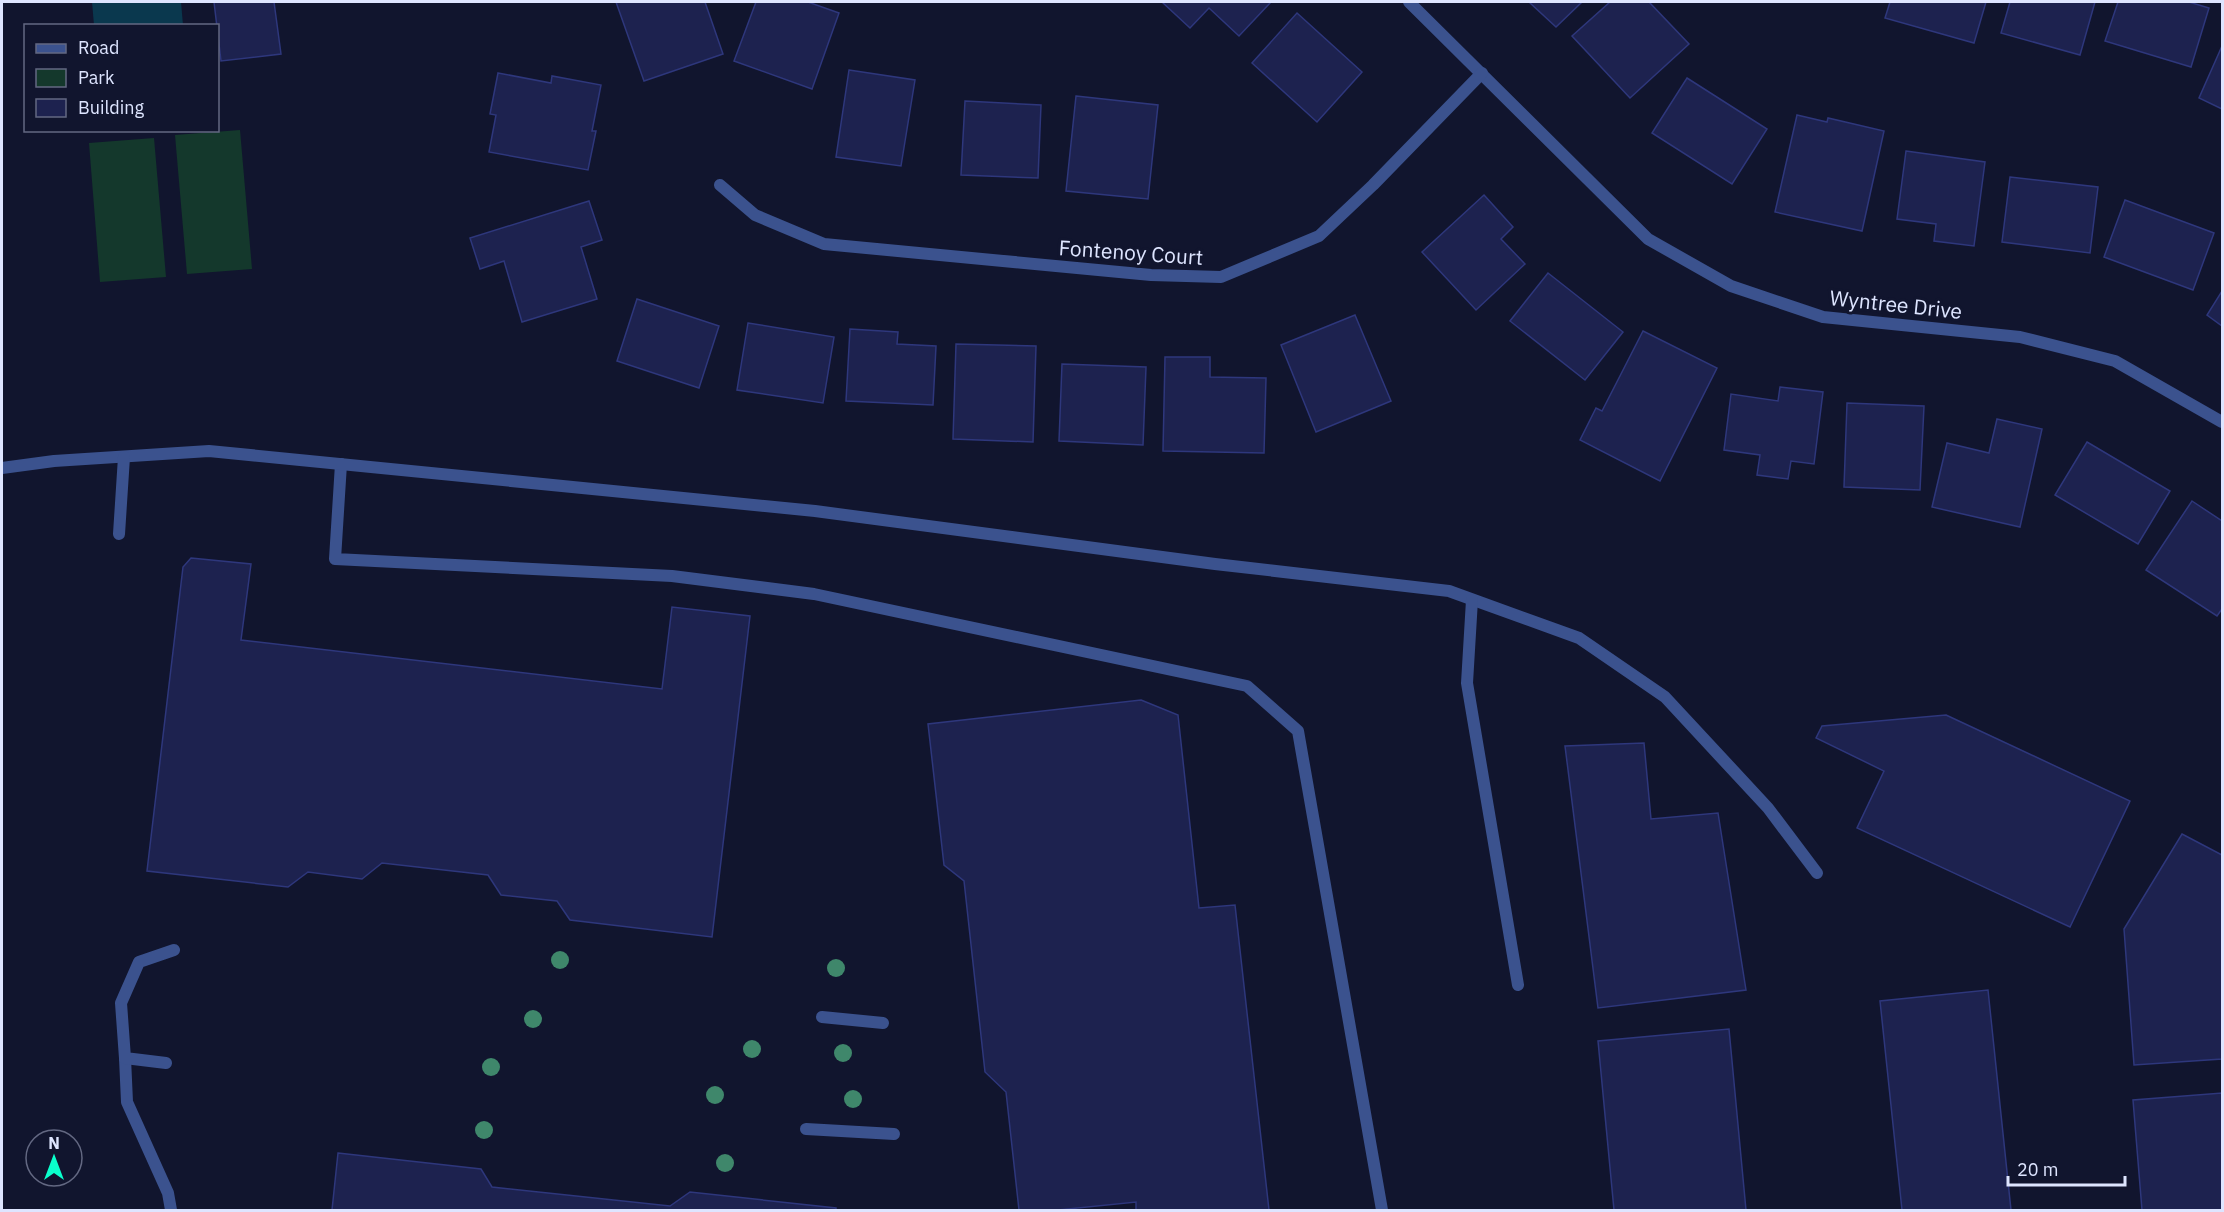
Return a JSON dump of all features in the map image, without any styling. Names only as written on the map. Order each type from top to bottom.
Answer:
[{"type":"street","name":"Wyntree Drive","points":[[1409,2],[1648,239],[1731,286],[1823,317],[2020,337],[2115,361],[2223,422]]},
{"type":"street","name":"Fontenoy Court","points":[[720,185],[755,215],[824,244],[1151,275],[1221,277],[1319,236],[1373,185],[1482,73]]},
{"type":"street","points":[[2,468],[54,461],[209,451],[815,511],[1215,564],[1449,591],[1579,638],[1665,696],[1768,808],[1818,873]]},
{"type":"street","points":[[119,534],[124,457]]},
{"type":"street","points":[[340,464],[335,559],[672,576],[814,594],[1248,686],[1298,731],[1382,1210]]},
{"type":"street","points":[[1472,600],[1467,683],[1518,985]]},
{"type":"street","points":[[171,1210],[168,1193],[127,1101],[121,1003],[139,962],[174,950]]},
{"type":"street","points":[[822,1017],[883,1023]]},
{"type":"street","points":[[125,1058],[166,1063]]},
{"type":"street","points":[[806,1129],[894,1134]]},
{"type":"green space","points":[[240,130],[252,269],[187,274],[175,135]]},
{"type":"green space","points":[[154,138],[166,277],[100,282],[89,143]]},
{"type":"water","points":[[92,2],[181,2],[183,24],[94,24]]},
{"type":"building","points":[[214,2],[274,2],[281,54],[221,61],[219,24],[217,24]]},
{"type":"building","points":[[616,2],[705,2],[723,54],[644,81]]},
{"type":"building","points":[[756,2],[808,2],[839,13],[812,89],[734,61]]},
{"type":"building","points":[[1162,2],[1271,2],[1239,36],[1209,8],[1190,28]]},
{"type":"building","points":[[1529,2],[1582,2],[1556,27]]},
{"type":"building","points":[[1610,2],[1649,2],[1689,44],[1630,98],[1572,36]]},
{"type":"building","points":[[1890,2],[1986,2],[1974,43],[1885,18]]},
{"type":"building","points":[[2010,2],[2095,2],[2080,55],[2001,33]]},
{"type":"building","points":[[2118,2],[2189,2],[2209,8],[2191,67],[2105,41]]},
{"type":"building","points":[[1297,13],[1362,72],[1317,122],[1252,63]]},
{"type":"building","points":[[2222,46],[2222,109],[2199,98]]},
{"type":"building","points":[[849,70],[915,80],[901,166],[836,157]]},
{"type":"building","points":[[498,73],[551,83],[552,76],[601,85],[592,131],[596,131],[588,170],[489,152],[496,115],[490,114]]},
{"type":"building","points":[[1687,78],[1767,129],[1732,184],[1652,133]]},
{"type":"building","points":[[1076,96],[1158,105],[1148,199],[1066,191]]},
{"type":"building","points":[[965,101],[1041,105],[1038,178],[961,175]]},
{"type":"building","points":[[1797,115],[1827,122],[1828,118],[1884,131],[1862,231],[1775,212]]},
{"type":"building","points":[[1906,151],[1985,162],[1974,246],[1934,241],[1936,224],[1897,219]]},
{"type":"building","points":[[2010,177],[2098,187],[2090,253],[2002,242]]},
{"type":"building","points":[[1484,195],[1513,227],[1501,239],[1525,264],[1476,310],[1422,252]]},
{"type":"building","points":[[2125,200],[2214,233],[2193,290],[2104,257]]},
{"type":"building","points":[[589,201],[602,240],[581,247],[597,299],[522,322],[504,261],[480,269],[470,238]]},
{"type":"building","points":[[1548,273],[1623,332],[1585,380],[1510,321]]},
{"type":"building","points":[[2222,291],[2222,326],[2207,315]]},
{"type":"building","points":[[637,299],[719,326],[699,388],[617,361]]},
{"type":"building","points":[[1355,315],[1391,401],[1316,432],[1281,345]]},
{"type":"building","points":[[748,323],[834,337],[823,403],[737,390]]},
{"type":"building","points":[[850,329],[898,332],[897,344],[936,346],[933,405],[846,401]]},
{"type":"building","points":[[1643,331],[1717,368],[1660,481],[1580,440],[1596,408],[1602,411]]},
{"type":"building","points":[[956,344],[1036,346],[1033,442],[953,439]]},
{"type":"building","points":[[1165,357],[1210,357],[1210,377],[1266,378],[1264,453],[1163,451]]},
{"type":"building","points":[[1062,364],[1146,367],[1143,445],[1059,441]]},
{"type":"building","points":[[1780,387],[1823,392],[1814,464],[1791,461],[1788,479],[1757,475],[1760,455],[1724,450],[1731,394],[1778,401]]},
{"type":"building","points":[[1847,403],[1924,406],[1920,490],[1844,487]]},
{"type":"building","points":[[1997,419],[2042,429],[2020,527],[1932,507],[1947,443],[1989,453]]},
{"type":"building","points":[[2087,442],[2170,491],[2138,544],[2055,495]]},
{"type":"building","points":[[2192,501],[2222,521],[2222,609],[2217,616],[2146,570]]},
{"type":"building","points":[[191,558],[251,564],[241,640],[662,689],[672,607],[750,616],[712,937],[570,920],[557,901],[501,895],[488,875],[382,863],[362,879],[308,872],[288,887],[147,871],[183,567]]},
{"type":"building","points":[[1141,700],[1178,715],[1199,908],[1235,905],[1269,1210],[1136,1210],[1136,1202],[1058,1210],[1019,1210],[1006,1092],[985,1072],[964,881],[944,865],[928,724]]},
{"type":"building","points":[[1946,715],[2130,801],[2070,927],[1857,828],[1884,771],[1816,738],[1822,726]]},
{"type":"building","points":[[1644,743],[1651,819],[1718,813],[1746,990],[1598,1008],[1565,746]]},
{"type":"building","points":[[2182,834],[2222,855],[2222,1059],[2134,1065],[2124,929]]},
{"type":"building","points":[[1988,990],[2011,1210],[1902,1210],[1880,1001]]},
{"type":"building","points":[[1729,1029],[1746,1210],[1614,1210],[1598,1041]]},
{"type":"building","points":[[2222,1093],[2222,1210],[2142,1210],[2133,1100]]},
{"type":"building","points":[[338,1153],[481,1169],[492,1187],[670,1206],[690,1192],[836,1208],[836,1210],[332,1210]]}]
